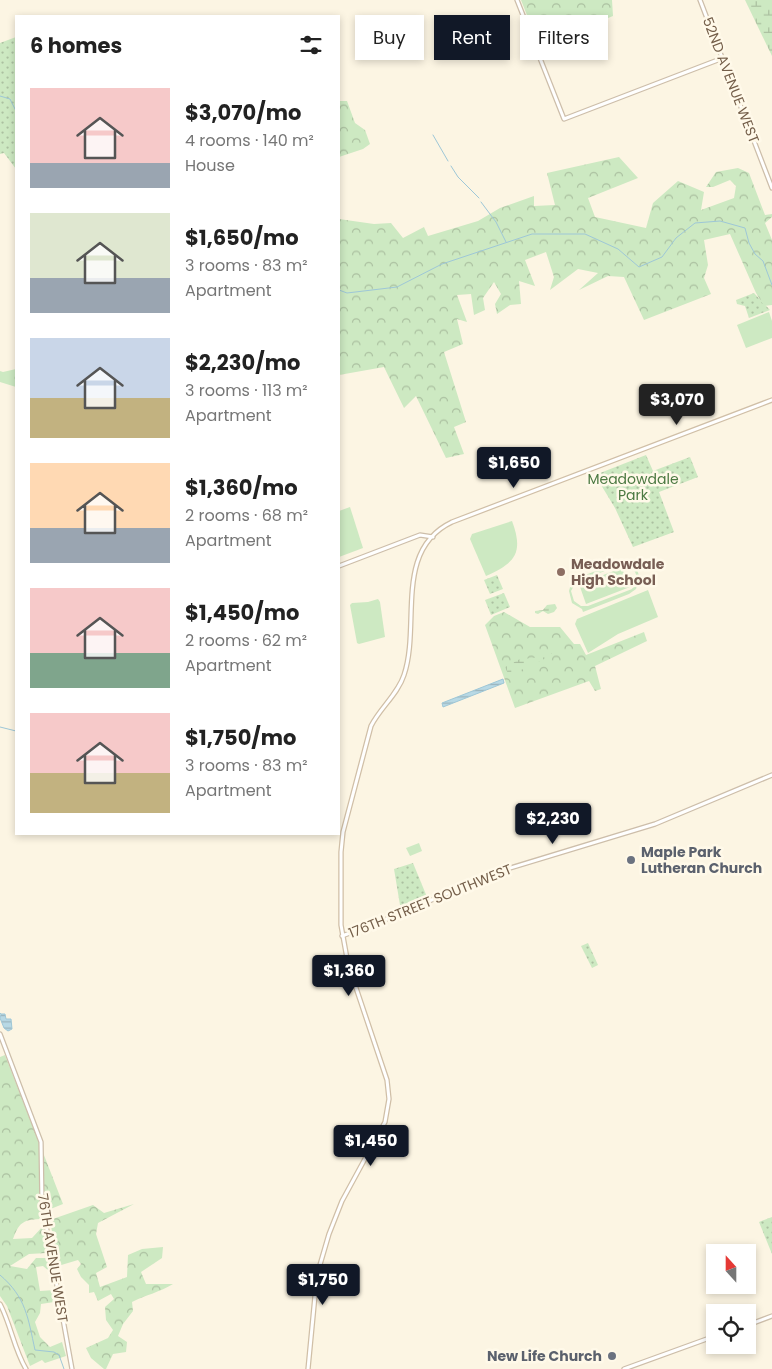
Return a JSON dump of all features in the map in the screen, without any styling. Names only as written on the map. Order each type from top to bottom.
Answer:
[{"type":"street","points":[[517,0],[564,120],[723,58]]},
{"type":"street","name":"52ND AVENUE WEST","points":[[700,0],[772,188]]},
{"type":"street","points":[[308,1369],[317,1275],[325,1248],[342,1201],[385,1122],[388,1108],[387,1080],[348,964],[342,936],[341,852],[343,832],[371,726],[377,714],[401,684],[405,674],[410,652],[414,572],[420,555],[434,536],[443,527],[452,522],[772,400]]},
{"type":"street","points":[[340,566],[420,535],[434,536]]},
{"type":"street","name":"176TH STREET SOUTHWEST","points":[[342,936],[392,917],[494,873],[654,824],[772,775]]},
{"type":"street","name":"76TH AVENUE WEST","points":[[0,1034],[41,1142],[42,1203],[72,1369]]},
{"type":"street","points":[[0,1304],[10,1326],[19,1357],[26,1369]]},
{"type":"street","points":[[756,1322],[772,1316]]},
{"type":"street","points":[[624,1369],[706,1339]]},
{"type":"green space","points":[[521,0],[612,0],[613,16],[608,18],[608,15],[527,15]]},
{"type":"green space","points":[[745,0],[772,0],[772,56]]},
{"type":"green space","points":[[15,37],[15,168],[4,153],[0,154],[0,43]]},
{"type":"green space","points":[[340,101],[347,101],[355,123],[365,130],[370,144],[363,149],[340,157]]},
{"type":"green space","points":[[619,157],[638,178],[588,198],[595,217],[646,228],[653,203],[678,181],[704,192],[701,210],[734,198],[736,186],[730,180],[713,187],[706,187],[716,172],[738,168],[749,173],[765,215],[772,214],[772,217],[765,223],[772,240],[772,305],[764,306],[756,293],[730,234],[704,240],[708,265],[704,278],[711,294],[644,320],[624,277],[608,276],[579,290],[598,273],[578,269],[550,290],[554,277],[546,252],[525,260],[535,286],[519,281],[521,304],[510,305],[497,314],[495,304],[501,294],[494,282],[483,298],[485,310],[474,315],[471,294],[457,295],[467,322],[457,319],[463,344],[444,352],[466,422],[454,427],[464,454],[446,458],[416,396],[404,408],[384,367],[340,375],[340,219],[374,224],[391,223],[403,238],[424,227],[428,236],[478,221],[500,208],[534,196],[534,206],[555,205],[547,173]]},
{"type":"green space","points":[[754,293],[770,310],[749,318],[745,306],[737,304],[736,300]]},
{"type":"green space","points":[[769,312],[772,321],[772,338],[746,348],[737,325]]},
{"type":"green space","points":[[15,369],[15,387],[0,382],[0,371]]},
{"type":"green space","name":"Meadowdale Park","points":[[646,455],[653,471],[690,457],[698,477],[659,492],[674,532],[633,547],[615,508],[595,475]]},
{"type":"green space","points":[[350,507],[363,548],[340,557],[340,511]]},
{"type":"green space","points":[[512,521],[517,541],[517,549],[514,556],[504,566],[486,576],[470,539],[472,534]]},
{"type":"green space","points":[[620,562],[631,564],[637,570],[640,578],[636,589],[629,594],[583,612],[582,609],[572,603],[569,591],[571,584],[577,578]],"holes":[[[623,564],[634,570],[637,577],[632,589],[588,606],[581,606],[574,601],[571,591],[576,582]]]},
{"type":"green space","points":[[622,568],[630,587],[586,604],[579,584]]},
{"type":"green space","points":[[497,575],[503,589],[490,594],[484,580]]},
{"type":"green space","points":[[648,590],[658,617],[618,634],[588,653],[575,624],[577,619]]},
{"type":"green space","points":[[504,593],[510,607],[491,615],[485,600]]},
{"type":"green space","points":[[378,599],[385,637],[359,644],[357,643],[350,605],[352,603]]},
{"type":"green space","points":[[555,604],[557,608],[554,612],[548,614],[543,611],[538,614],[535,613],[535,611],[543,610],[547,605]]},
{"type":"green space","points":[[504,612],[530,627],[560,627],[574,644],[580,644],[586,655],[644,632],[647,641],[595,666],[601,689],[595,691],[589,681],[515,708],[485,625],[494,616]]},
{"type":"green space","points":[[543,652],[552,653],[510,678],[505,667],[520,659],[534,658]]},
{"type":"green space","points":[[419,843],[422,851],[410,856],[406,848]]},
{"type":"green space","points":[[413,863],[427,897],[401,907],[394,869]]},
{"type":"green space","points":[[588,943],[598,965],[592,968],[581,946]]},
{"type":"green space","points":[[5,1055],[63,1204],[43,1212],[40,1219],[22,1223],[13,1239],[32,1238],[44,1225],[47,1253],[29,1254],[10,1266],[27,1269],[36,1258],[48,1258],[50,1272],[43,1266],[36,1267],[40,1291],[55,1290],[54,1302],[41,1304],[40,1313],[35,1322],[40,1337],[50,1347],[62,1342],[66,1356],[45,1363],[42,1360],[30,1366],[7,1306],[0,1296],[0,1057]]},
{"type":"green space","points":[[134,1204],[98,1223],[96,1234],[107,1267],[96,1273],[100,1287],[127,1277],[128,1255],[142,1249],[163,1247],[162,1258],[141,1272],[146,1284],[173,1284],[132,1302],[133,1311],[123,1324],[118,1336],[127,1342],[126,1352],[113,1354],[106,1369],[104,1369],[91,1358],[86,1348],[108,1338],[113,1330],[106,1320],[105,1307],[114,1299],[111,1294],[98,1301],[94,1292],[89,1293],[89,1285],[81,1277],[77,1269],[81,1264],[78,1260],[58,1266],[50,1220],[93,1205],[104,1213]]},
{"type":"green space","points":[[772,1217],[772,1254],[759,1222]]},
{"type":"water","points":[[503,679],[504,683],[443,707],[442,703]]},
{"type":"water","points":[[1,1014],[5,1014],[6,1019],[11,1019],[12,1029],[8,1031],[4,1028],[0,1018]]},
{"type":"waterway","points":[[0,96],[10,99],[15,109]]},
{"type":"waterway","points":[[433,135],[448,161]]},
{"type":"waterway","points":[[451,166],[458,177],[479,198]]},
{"type":"waterway","points":[[481,202],[496,222],[506,242]]},
{"type":"waterway","points":[[340,290],[347,293],[397,287],[442,264],[532,234],[585,234],[618,249],[639,267],[662,257],[676,238],[695,223],[720,221],[745,228],[749,243],[755,254],[763,261],[772,285]]},
{"type":"waterway","points":[[0,727],[15,731]]},
{"type":"waterway","points":[[0,1275],[9,1283],[21,1300],[28,1318],[35,1350],[54,1352],[59,1355],[64,1369]]},
{"type":"place","name":"Meadowdale High School","points":[[561,572]]},
{"type":"place","name":"Maple Park Lutheran Church","points":[[631,860]]},
{"type":"place","name":"New Life Church","points":[[612,1356]]}]
